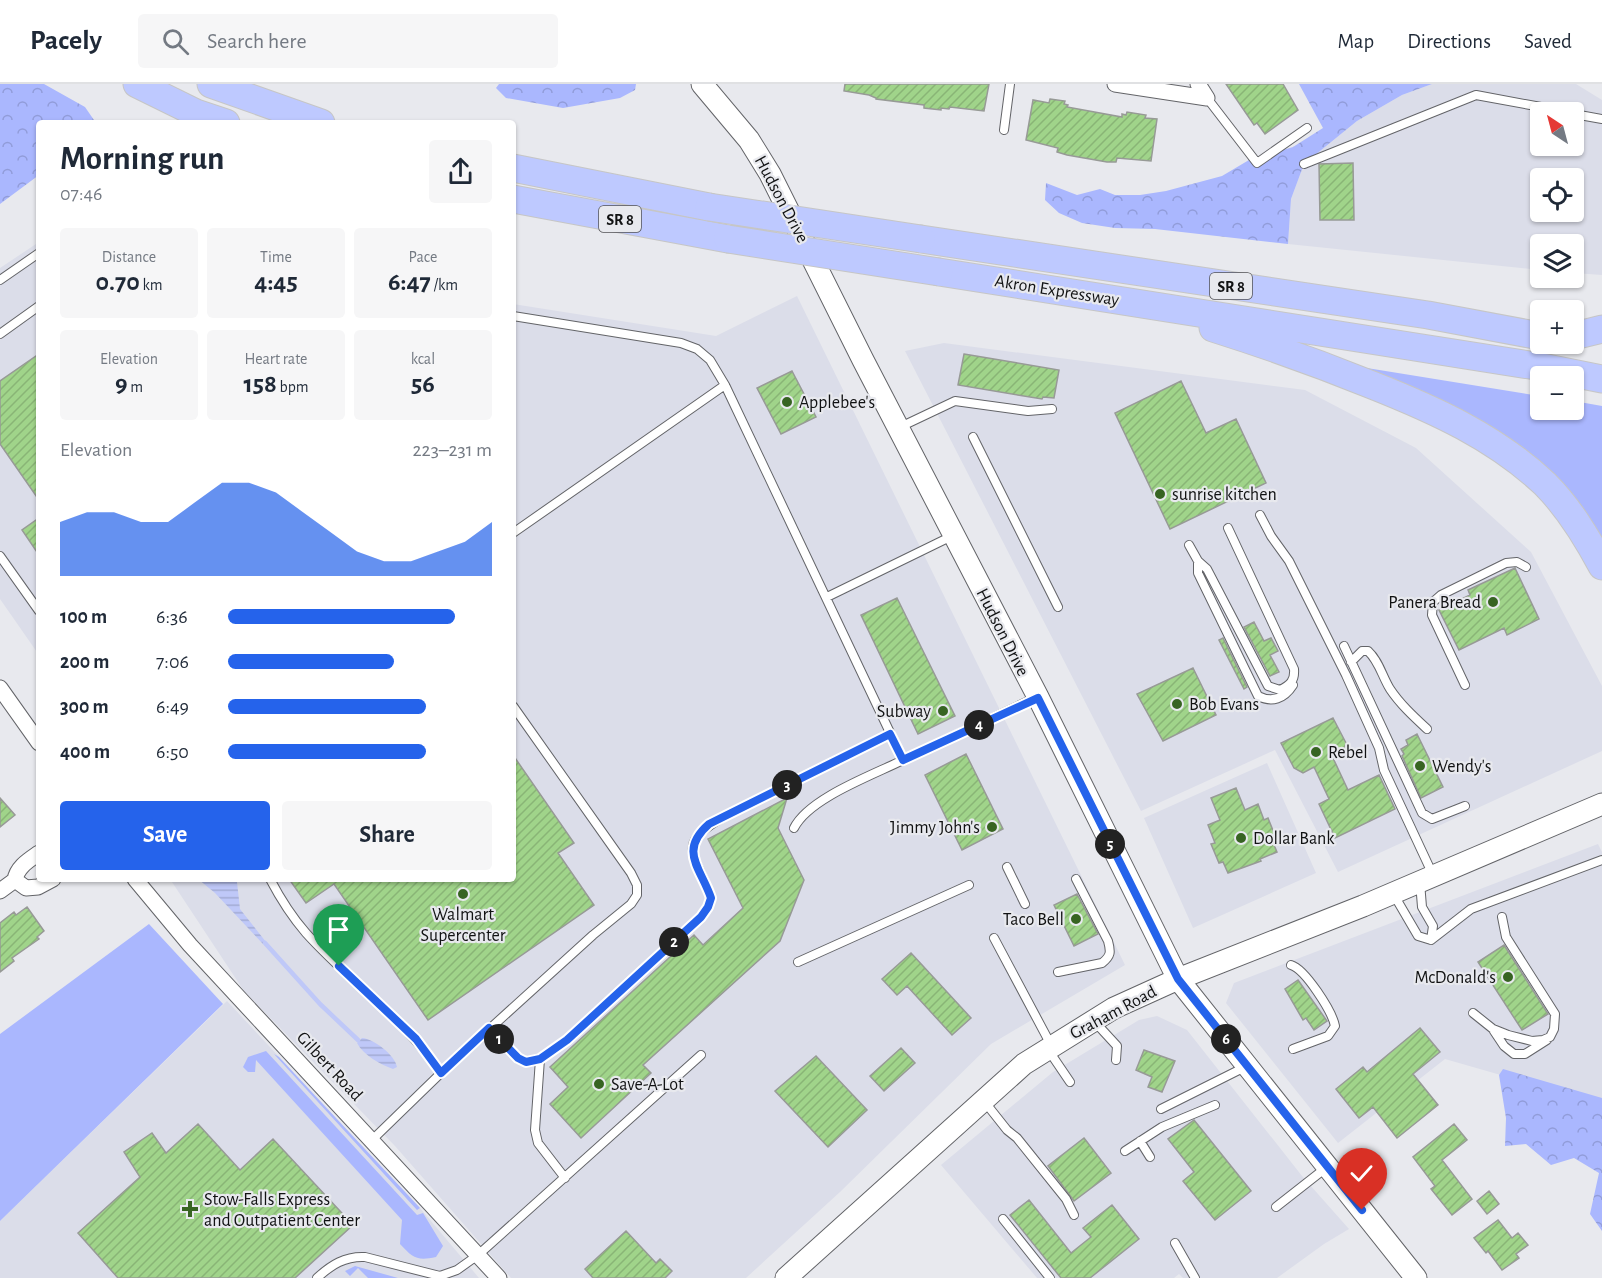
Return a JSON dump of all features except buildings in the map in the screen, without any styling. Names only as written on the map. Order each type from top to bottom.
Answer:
[{"type":"highway","points":[[137,84],[196,113],[217,120]]},
{"type":"highway","points":[[211,84],[313,120]]},
{"type":"highway","name":"Akron Expressway","points":[[516,169],[709,207],[1428,315],[1530,334]]},
{"type":"highway","name":"Akron Expressway","points":[[516,200],[728,239],[1530,365],[1602,379]]},
{"type":"highway","points":[[1129,302],[1338,370],[1451,418],[1494,444],[1544,484],[1574,518],[1602,566]]},
{"type":"highway","points":[[1584,334],[1602,329]]},
{"type":"highway","points":[[1584,344],[1602,348]]},
{"type":"street","name":"Hudson Drive","points":[[702,84],[749,140],[770,174],[1038,698],[1178,979],[1416,1278]]},
{"type":"street","points":[[1115,84],[1207,98]]},
{"type":"street","points":[[1198,84],[1207,98]]},
{"type":"street","points":[[0,688],[36,739]]},
{"type":"street","name":"Graham Road","points":[[786,1278],[1024,1064],[1093,1020],[1178,979],[1427,879],[1602,804]]},
{"type":"street","points":[[0,891],[15,880],[21,867],[36,855]]},
{"type":"street","points":[[15,880],[26,888],[38,887],[47,882]]},
{"type":"street","name":"Gilbert Road","points":[[138,882],[190,945],[499,1278]]},
{"type":"lane","points":[[1004,130],[1010,84]]},
{"type":"lane","points":[[1304,164],[1476,96],[1530,105]]},
{"type":"lane","points":[[1207,98],[1257,163],[1307,128]]},
{"type":"lane","points":[[1584,116],[1602,119]]},
{"type":"lane","points":[[0,280],[36,255]]},
{"type":"lane","points":[[0,334],[36,308]]},
{"type":"lane","points":[[516,316],[681,343],[697,349],[710,360],[725,385],[903,760]]},
{"type":"lane","points":[[516,532],[725,385]]},
{"type":"lane","points":[[898,428],[955,401],[1028,411],[1052,409]]},
{"type":"lane","points":[[973,436],[1058,607]]},
{"type":"lane","points":[[1260,515],[1288,561],[1346,675],[1379,748],[1384,770],[1427,879],[1422,907],[1433,926],[1431,940]]},
{"type":"lane","points":[[1198,561],[1198,573],[1258,696],[1266,701],[1278,698],[1290,690],[1294,683],[1294,669],[1228,528]]},
{"type":"lane","points":[[827,597],[953,535]]},
{"type":"lane","points":[[1189,545],[1198,561],[1207,569],[1268,687],[1280,690],[1291,684],[1295,676]]},
{"type":"lane","points":[[0,556],[36,607]]},
{"type":"lane","points":[[1465,685],[1432,615],[1433,602],[1441,595],[1506,563],[1517,562],[1526,567]]},
{"type":"lane","points":[[1344,646],[1422,813],[1432,819],[1466,806]]},
{"type":"lane","points":[[1352,662],[1362,651],[1368,651],[1402,705],[1426,729]]},
{"type":"lane","points":[[794,828],[799,818],[822,800],[1038,698]]},
{"type":"lane","points":[[372,1140],[489,1028],[631,904],[637,895],[637,885],[631,873],[516,709]]},
{"type":"lane","points":[[489,1028],[518,1058],[526,1062],[540,1059],[567,1040],[705,912],[711,898],[692,849],[699,833],[709,824],[727,814],[890,734]]},
{"type":"lane","points":[[1431,940],[1471,909],[1602,860]]},
{"type":"lane","points":[[1007,867],[1025,904]]},
{"type":"lane","points":[[1058,972],[1102,963],[1108,959],[1111,952],[1108,941],[1076,879]]},
{"type":"lane","points":[[272,882],[305,932],[416,1039],[441,1073]]},
{"type":"lane","points":[[798,962],[969,885]]},
{"type":"lane","points":[[1393,893],[1418,936],[1431,940]]},
{"type":"lane","points":[[1473,1013],[1493,1029],[1509,1052],[1519,1055],[1533,1051],[1550,1037],[1554,1029],[1555,1014],[1506,937],[1503,917]]},
{"type":"lane","points":[[994,938],[1049,1047],[1070,1082]]},
{"type":"lane","points":[[1292,965],[1297,967],[1308,980],[1330,1012],[1335,1026],[1328,1036],[1293,1049]]},
{"type":"lane","points":[[1093,1020],[1117,1046],[1116,1060]]},
{"type":"lane","points":[[1493,1029],[1532,1041],[1550,1037]]},
{"type":"lane","points":[[317,1278],[340,1260],[353,1257],[365,1257],[440,1276],[457,1270],[478,1255],[701,1055]]},
{"type":"lane","points":[[540,1059],[535,1130],[538,1143],[565,1178]]},
{"type":"lane","points":[[1161,1109],[1247,1066]]},
{"type":"lane","points":[[983,1100],[1066,1199],[1074,1215]]},
{"type":"lane","points":[[1125,1151],[1188,1115],[1215,1105]]},
{"type":"lane","points":[[1140,1142],[1150,1157]]},
{"type":"lane","points":[[1276,1207],[1327,1166]]},
{"type":"lane","points":[[1003,1219],[1050,1278]]},
{"type":"lane","points":[[1175,1243],[1195,1278]]},
{"type":"shaded area","points":[[1432,84],[1576,84],[1602,100],[1602,275],[1584,274],[1584,234],[1530,234],[1530,269],[1288,244],[1291,199],[1304,164],[1357,121],[1402,95]]},
{"type":"shaded area","points":[[36,244],[36,651],[0,599],[0,268]]},
{"type":"shaded area","points":[[797,296],[1125,965],[991,1044],[840,1192],[746,1278],[511,1278],[395,1146],[244,991],[172,882],[516,882],[516,304],[716,336]]},
{"type":"shaded area","points":[[944,343],[1305,390],[1416,448],[1531,552],[1602,686],[1602,751],[1338,872],[1275,750],[1141,811],[905,351]]},
{"type":"shaded area","points":[[1267,763],[1316,873],[1193,928],[1144,818]]},
{"type":"shaded area","points":[[1598,844],[1602,852],[1602,1104],[1445,1059],[1338,1143],[1226,1003],[1234,983]]},
{"type":"shaded area","points":[[202,882],[237,882],[240,909],[266,942],[263,944]]},
{"type":"shaded area","points":[[227,1001],[420,1208],[479,1278],[0,1278],[0,1221]]},
{"type":"shaded area","points":[[1157,1016],[1187,1030],[1302,1176],[1349,1229],[1277,1278],[1183,1278],[1179,1274],[1174,1278],[1037,1278],[941,1165],[1053,1072],[1139,1020]]},
{"type":"shaded area","points":[[362,1038],[383,1048],[397,1067],[393,1069],[368,1056],[357,1043]]},
{"type":"green space","points":[[0,84],[44,84],[85,107],[94,120],[36,120],[36,177],[0,204]]},
{"type":"green space","points":[[499,84],[636,84],[635,90],[620,98],[563,108],[506,98],[496,88]]},
{"type":"green space","points":[[1299,84],[1432,84],[1402,95],[1357,121],[1304,164],[1291,199],[1288,244],[1082,223],[1059,213],[1045,200],[1046,183],[1077,195],[1100,189],[1115,195],[1140,195],[1166,191],[1222,176],[1249,160],[1293,147],[1323,128]]},
{"type":"green space","points":[[1367,368],[1530,394],[1530,420],[1584,420],[1584,403],[1602,406],[1602,542],[1581,508],[1366,371]]},
{"type":"green space","points":[[149,924],[223,1004],[0,1221],[0,1034]]},
{"type":"green space","points":[[266,1051],[417,1215],[423,1213],[443,1246],[436,1257],[420,1258],[404,1249],[400,1244],[402,1220],[256,1060],[255,1072],[248,1072],[243,1067],[248,1057]]},
{"type":"green space","points":[[274,1054],[279,1057],[420,1208],[417,1210]]},
{"type":"green space","points":[[1503,1069],[1602,1098],[1602,1231],[1590,1214],[1599,1173],[1574,1158],[1551,1165],[1526,1144],[1505,1146],[1506,1118],[1499,1075]]},
{"type":"green space","points":[[355,1266],[398,1278],[368,1278],[358,1268],[350,1276],[345,1271]]},
{"type":"waterway","points":[[265,943],[320,1004],[358,1040]]},
{"type":"place","name":"Applebee's","points":[[787,402]]},
{"type":"place","name":"sunrise kitchen","points":[[1160,494]]},
{"type":"place","name":"Panera Bread","points":[[1493,602]]},
{"type":"place","name":"Bob Evans","points":[[1177,704]]},
{"type":"place","name":"Subway","points":[[943,711]]},
{"type":"place","name":"Rebel","points":[[1316,752]]},
{"type":"place","name":"Wendy's","points":[[1420,766]]},
{"type":"place","name":"Jimmy John's","points":[[992,827]]},
{"type":"place","name":"Dollar Bank","points":[[1241,838]]},
{"type":"place","name":"Walmart Supercenter","points":[[463,894]]},
{"type":"place","name":"Taco Bell","points":[[1076,919]]},
{"type":"place","name":"McDonald's","points":[[1508,977]]},
{"type":"place","name":"Save-A-Lot","points":[[599,1084]]},
{"type":"place","name":"Stow-Falls Express and Outpatient Center","points":[[190,1209]]},
{"type":"route","points":[[339,966],[416,1039],[441,1073],[489,1028],[518,1058],[526,1062],[540,1059],[567,1040],[701,917],[711,898],[692,849],[699,833],[709,824],[890,734],[903,760],[1038,698],[1178,979],[1362,1210]]}]
